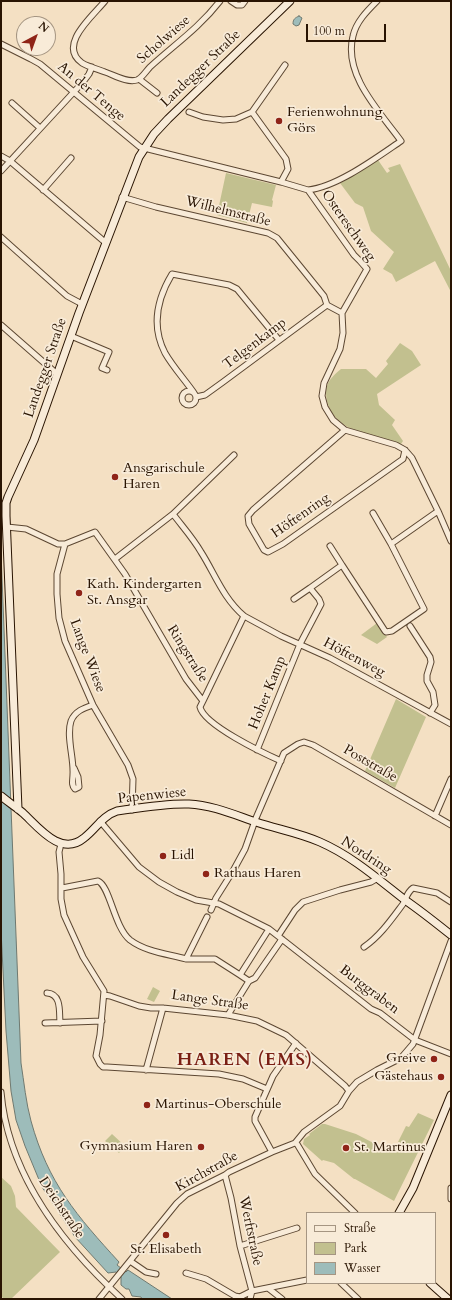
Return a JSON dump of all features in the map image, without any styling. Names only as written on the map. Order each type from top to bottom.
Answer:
[{"type":"main road","name":"Landegger Straße","points":[[16,807],[6,503],[8,496],[34,440],[82,304],[138,157],[154,134],[168,118],[290,1]]},
{"type":"main road","points":[[1,796],[16,807],[48,836],[61,844]]},
{"type":"main road","name":"Papenwiese","points":[[61,844],[68,845],[77,842],[89,834],[100,821],[109,814],[181,804],[190,804],[216,809],[255,822]]},
{"type":"main road","name":"Nordring","points":[[255,822],[320,842],[351,859],[378,878],[451,935]]},
{"type":"main road","points":[[400,1212],[413,1188],[451,1095]]},
{"type":"main road","points":[[431,1284],[448,1299]]},
{"type":"street","name":"Scholwiese","points":[[105,1],[74,39],[74,50],[76,57],[83,63],[92,67],[125,80],[133,81],[139,79],[149,68],[199,26],[220,1]]},
{"type":"street","points":[[231,1],[237,5],[242,5],[244,1]]},
{"type":"street","points":[[308,190],[320,189],[330,185],[376,158],[401,141],[362,89],[352,63],[351,50],[353,35],[359,22],[377,1]]},
{"type":"street","name":"An der Tenge","points":[[1,44],[31,59],[144,149]]},
{"type":"street","points":[[189,112],[203,117],[223,120],[236,119],[252,112],[285,65]]},
{"type":"street","points":[[1,171],[89,74],[92,67]]},
{"type":"street","name":"Scholwiese","points":[[139,79],[157,93]]},
{"type":"street","points":[[12,103],[40,128]]},
{"type":"street","points":[[252,112],[286,159],[288,170],[281,182]]},
{"type":"street","name":"Ostereschweg","points":[[144,149],[281,182],[308,190],[354,255],[367,269],[342,313]]},
{"type":"street","points":[[1,156],[10,161],[106,243]]},
{"type":"street","points":[[44,190],[71,158]]},
{"type":"street","name":"Wilhelmstraße","points":[[122,197],[156,207],[268,232],[277,238],[303,270],[324,296],[327,305]]},
{"type":"street","points":[[1,236],[67,296],[82,304]]},
{"type":"street","name":"Telgenkamp","points":[[279,340],[237,289],[229,285],[172,274],[163,288],[157,313],[158,333],[166,354],[195,395],[205,395],[211,391],[327,305]]},
{"type":"street","points":[[327,305],[342,313],[343,333],[340,349],[324,383],[322,396],[325,407],[333,420],[345,430],[396,445],[405,450],[412,458],[451,541]]},
{"type":"street","points":[[1,325],[57,374]]},
{"type":"street","points":[[71,336],[109,352],[102,368],[107,370]]},
{"type":"street","name":"Höftenring","points":[[345,430],[248,516],[249,524],[264,550],[268,552],[283,544],[403,459],[405,450]]},
{"type":"street","points":[[115,559],[172,514],[234,455]]},
{"type":"street","points":[[391,544],[438,511]]},
{"type":"street","points":[[330,546],[385,632],[392,631],[424,609],[391,544],[373,513]]},
{"type":"street","points":[[172,514],[200,550],[227,598],[244,616]]},
{"type":"street","points":[[7,527],[26,529],[58,544],[65,544]]},
{"type":"street","name":"Ringstraße","points":[[65,544],[96,532],[125,574],[186,679],[203,701]]},
{"type":"street","name":"Lange Wiese","points":[[65,544],[57,574],[59,618],[65,641],[93,705],[128,765],[133,780],[132,810]]},
{"type":"street","points":[[294,599],[342,565]]},
{"type":"street","name":"Hoher Kamp","points":[[257,750],[300,644],[321,604],[310,588]]},
{"type":"street","name":"Ringstraße","points":[[244,616],[201,704],[201,710],[211,720],[242,742],[280,761]]},
{"type":"street","name":"Höftenweg","points":[[244,616],[281,636],[337,662],[451,724]]},
{"type":"street","points":[[410,626],[430,657],[431,662],[427,675],[427,681],[433,692],[435,705],[430,713]]},
{"type":"street","name":"Lange Wiese","points":[[74,768],[69,728],[71,720],[76,713],[93,705]]},
{"type":"street","name":"Poststraße","points":[[280,761],[287,750],[304,742],[309,743],[451,824]]},
{"type":"street","points":[[211,910],[213,903],[245,849],[280,761]]},
{"type":"street","points":[[435,816],[451,780]]},
{"type":"street","name":"Burggraben","points":[[100,821],[140,867],[159,882],[196,900],[213,903],[232,910],[269,929],[371,1010],[380,1014],[415,1040],[451,1054]]},
{"type":"street","points":[[61,844],[59,852],[62,888],[61,899],[64,915],[82,957],[103,988],[104,995],[102,1021],[96,1056],[100,1064],[107,1067],[226,1075],[243,1079],[267,1089]]},
{"type":"street","points":[[228,1015],[249,981],[255,978],[280,938],[295,910],[303,902],[371,882],[378,878]]},
{"type":"street","points":[[62,888],[98,881],[101,882],[105,886],[113,912],[119,925],[130,940],[142,947],[186,959],[215,959],[249,981]]},
{"type":"street","points":[[364,946],[373,941],[388,924],[406,900],[410,890],[413,888],[437,893],[451,902]]},
{"type":"street","points":[[186,959],[207,917]]},
{"type":"street","points":[[240,974],[269,929]]},
{"type":"street","points":[[354,1212],[315,1174],[295,1143],[304,1132],[340,1106],[349,1091],[357,1082],[401,1058],[410,1050],[451,941]]},
{"type":"street","points":[[47,993],[54,995],[58,1001],[60,1023]]},
{"type":"street","name":"Lange Straße","points":[[104,995],[139,1006],[228,1015],[257,1021],[280,1031],[296,1043],[349,1091]]},
{"type":"street","name":"Lange Straße","points":[[146,1070],[163,1008]]},
{"type":"street","points":[[45,1023],[102,1021]]},
{"type":"street","points":[[272,1152],[255,1121],[255,1117],[273,1076],[296,1043]]},
{"type":"street","name":"Deichstraße","points":[[1,1092],[15,1154],[26,1180],[40,1205],[75,1251],[108,1287],[122,1299]]},
{"type":"street","name":"Kirchstraße","points":[[99,1299],[124,1266],[130,1261],[181,1198],[229,1172],[295,1143]]},
{"type":"street","name":"Werftstraße","points":[[225,1175],[240,1246],[252,1291]]},
{"type":"street","points":[[451,1188],[451,1199]]},
{"type":"street","points":[[240,1246],[297,1228]]},
{"type":"street","points":[[130,1261],[146,1272],[156,1274]]},
{"type":"street","points":[[186,1273],[206,1279],[235,1296],[240,1297],[252,1291],[306,1280]]},
{"type":"street","points":[[342,1284],[358,1299]]},
{"type":"street","points":[[268,1288],[282,1299]]},
{"type":"street","points":[[250,1299],[252,1291]]},
{"type":"green space","points":[[378,160],[387,173],[390,171],[388,168],[400,164],[451,271],[451,292],[435,261],[396,282],[392,274],[383,269],[394,252],[371,231],[363,207],[355,203],[340,183]]},
{"type":"green space","points":[[226,173],[276,185],[272,200],[272,207],[252,203],[247,223],[217,215]]},
{"type":"green space","points":[[400,343],[412,351],[421,365],[377,394],[379,405],[395,420],[392,425],[403,441],[401,444],[357,432],[347,426],[338,420],[331,411],[326,395],[328,383],[341,369],[366,369],[376,378],[388,364],[386,361]]},
{"type":"green space","points":[[377,623],[387,637],[377,644],[361,635]]},
{"type":"green space","points":[[396,699],[426,717],[395,788],[365,771]]},
{"type":"green space","points":[[153,987],[160,991],[154,1002],[147,999]]},
{"type":"green space","points":[[418,1113],[434,1120],[394,1201],[354,1179],[334,1163],[322,1161],[303,1144],[304,1139],[310,1135],[309,1134],[322,1124],[325,1124],[356,1134],[389,1151],[393,1145],[398,1147],[401,1143],[398,1142],[406,1126],[409,1127]]},
{"type":"green space","points":[[112,1134],[125,1146],[119,1153],[105,1141]]},
{"type":"green space","points":[[1,1177],[11,1186],[15,1196],[16,1207],[60,1252],[11,1299],[4,1299],[1,1296]]},
{"type":"water","points":[[299,16],[302,18],[299,25],[296,26],[293,24],[293,21]]},
{"type":"water","points":[[1,552],[21,1063],[29,1114],[46,1163],[55,1181],[77,1214],[119,1262],[117,1265],[126,1272],[128,1270],[172,1299],[142,1299],[141,1297],[132,1296],[129,1289],[126,1289],[121,1285],[121,1277],[116,1272],[108,1273],[75,1237],[42,1187],[16,1120],[11,1091],[6,1031],[1,930]]},
{"type":"place","name":"Ferienwohnung Görs","points":[[279,121]]},
{"type":"place","name":"Ansgarischule Haren","points":[[115,477]]},
{"type":"place","name":"Kath. Kindergarten St. Ansgar","points":[[79,593]]},
{"type":"place","name":"Lidl","points":[[163,856]]},
{"type":"place","name":"Rathaus Haren","points":[[206,874]]},
{"type":"place","name":"Greive","points":[[434,1059]]},
{"type":"place","name":"Gästehaus","points":[[441,1077]]},
{"type":"place","name":"Martinus-Oberschule","points":[[147,1105]]},
{"type":"place","name":"Gymnasium Haren","points":[[201,1147]]},
{"type":"place","name":"St. Martinus","points":[[346,1148]]},
{"type":"place","name":"St. Elisabeth","points":[[166,1235]]},
{"type":"district","name":"HAREN (EMS)","points":[[245,1061]]}]
